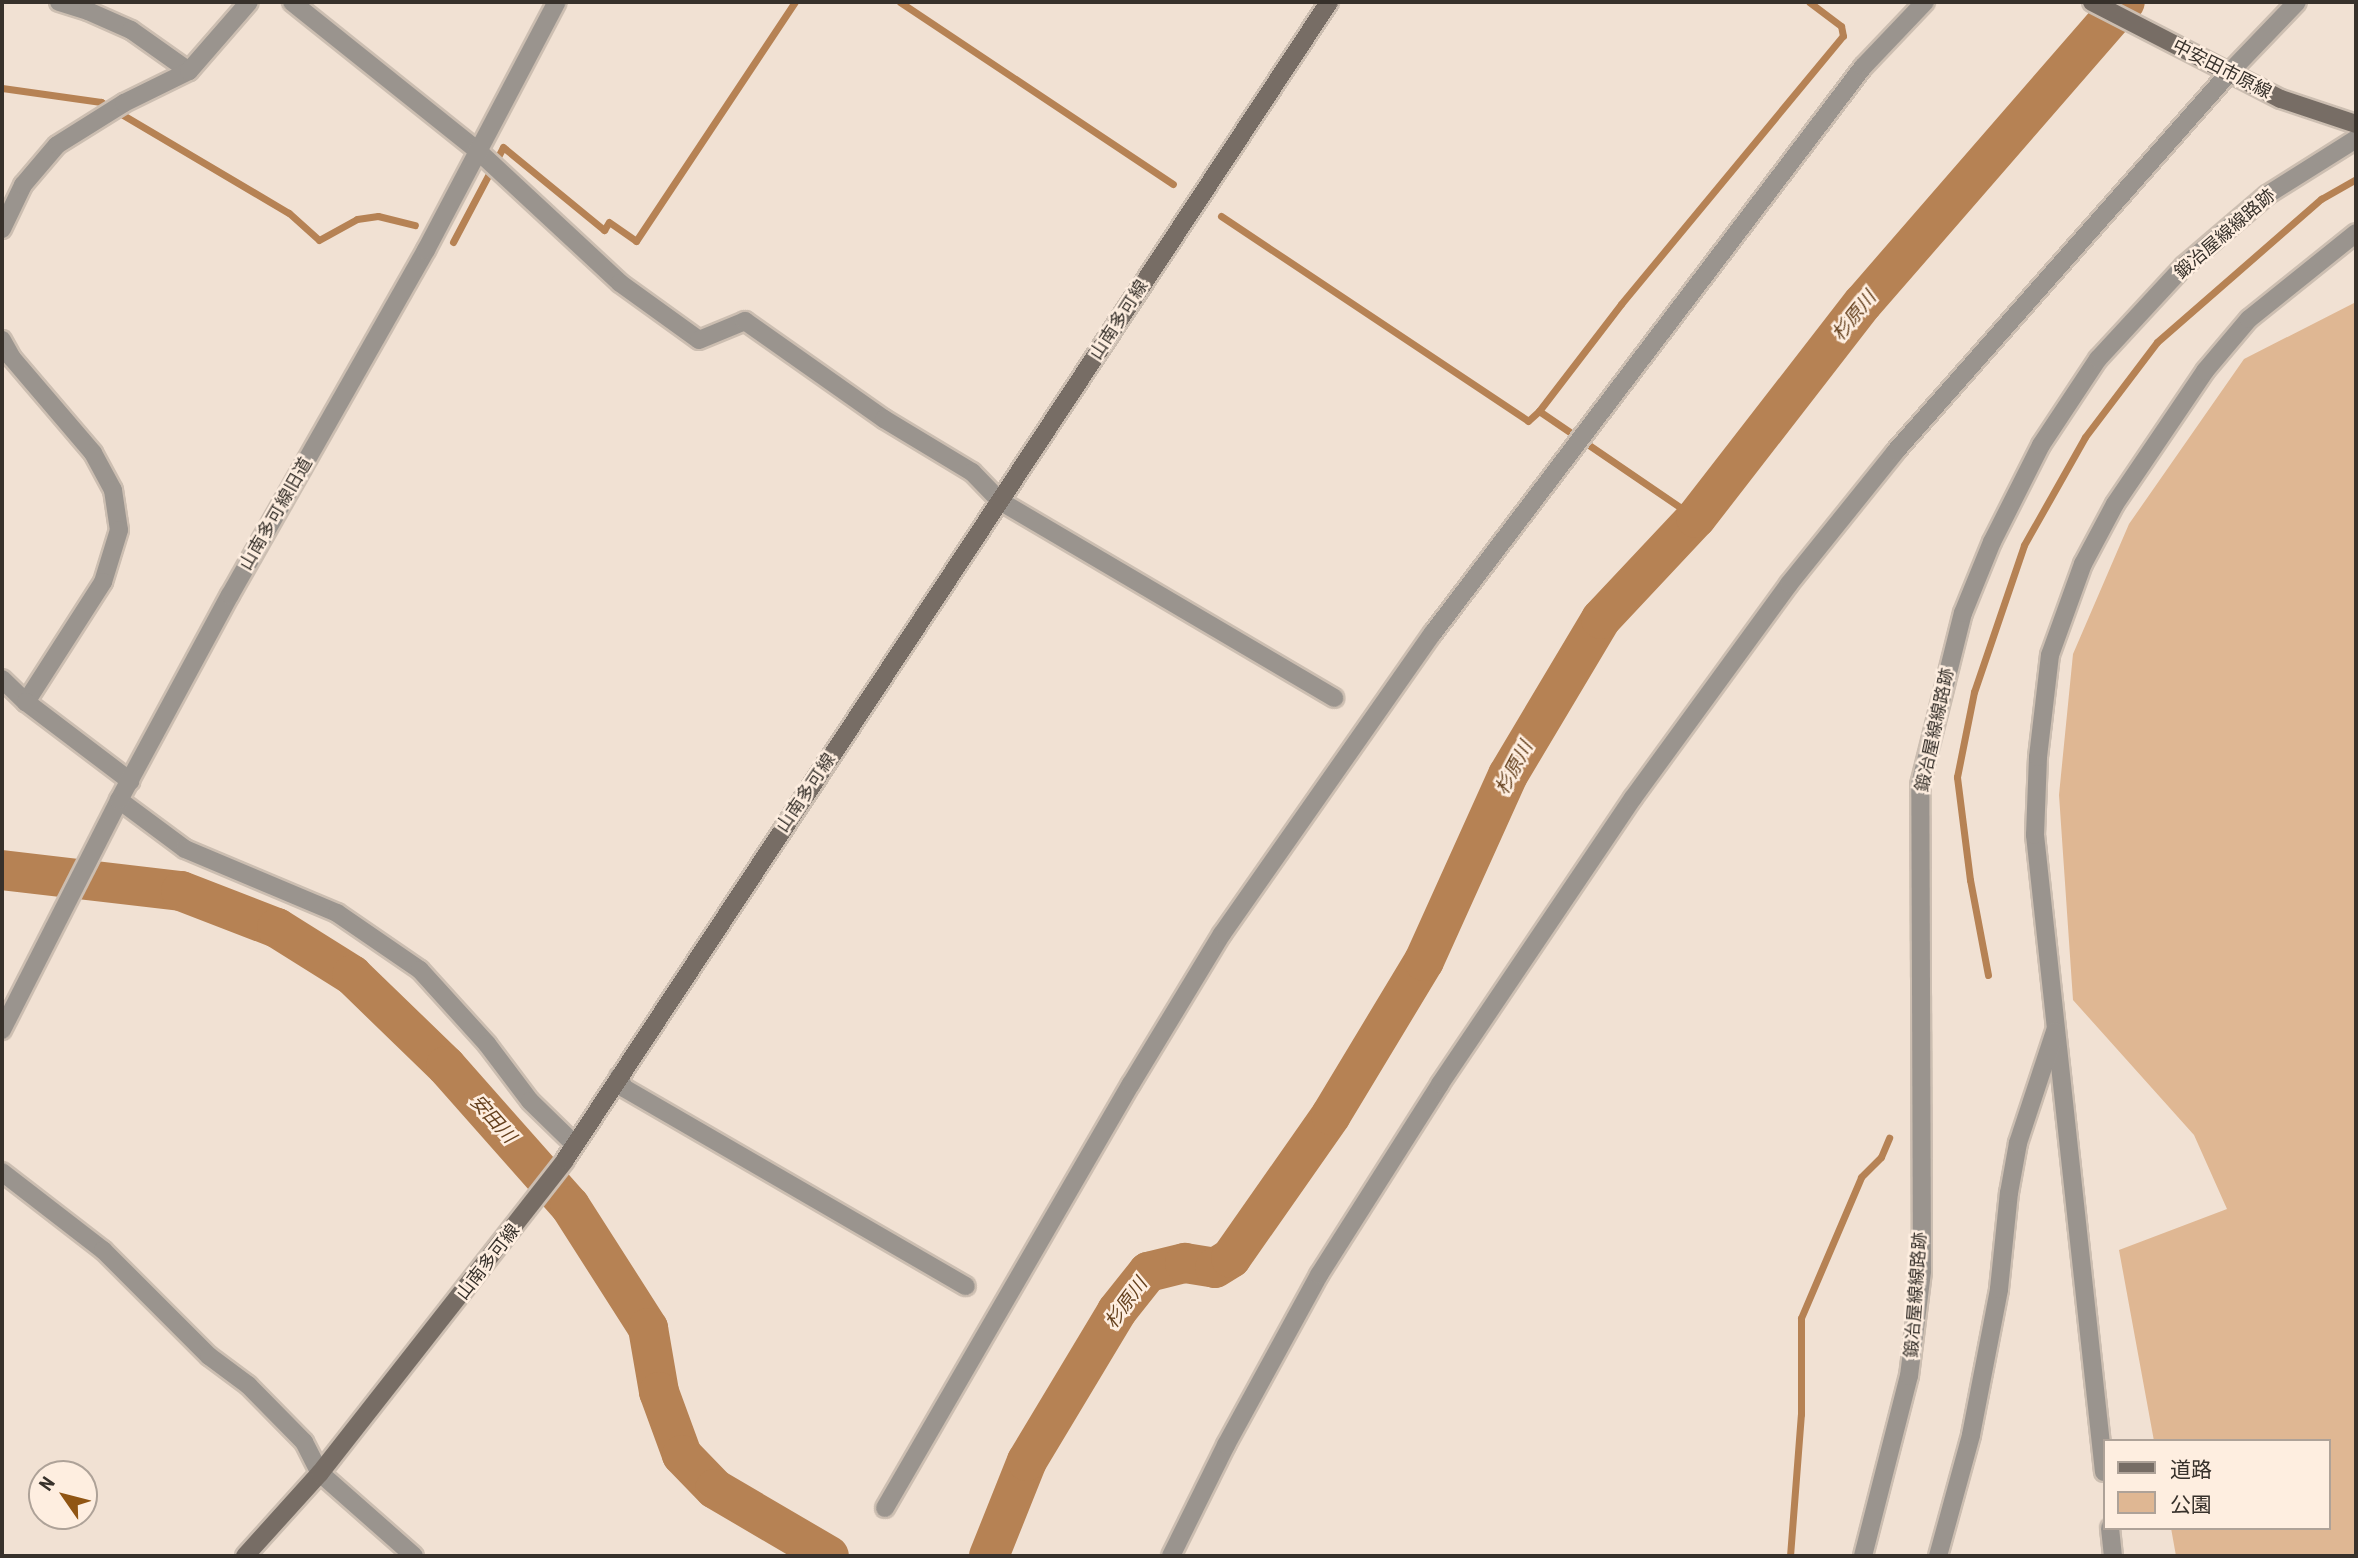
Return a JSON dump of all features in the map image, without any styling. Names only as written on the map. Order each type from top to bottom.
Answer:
[{"type":"main road","name":"山南多可線","points":[[245,1556],[320,1473],[565,1160],[1329,2]]},
{"type":"main road","name":"中安田市原線","points":[[2092,2],[2281,99],[2356,124]]},
{"type":"street","points":[[59,2],[88,10],[131,30],[190,72]]},
{"type":"street","points":[[2,229],[23,185],[57,145],[124,103],[190,72],[249,2]]},
{"type":"street","points":[[292,2],[477,150],[620,283],[699,340],[745,321],[884,419],[972,472],[1000,501],[1334,698]]},
{"type":"street","name":"山南多可線旧道","points":[[2,1030],[119,800],[230,594],[426,250],[557,2]]},
{"type":"street","points":[[885,1508],[1124,1095],[1222,934],[1433,633],[1863,67],[1925,2]]},
{"type":"street","points":[[1171,1556],[1226,1445],[1320,1275],[1440,1084],[1633,798],[1789,584],[1895,452],[2221,69],[2297,2]]},
{"type":"street","name":"鍛冶屋線線路跡","points":[[1863,1556],[1909,1376],[1920,1284],[1920,785],[1963,613],[1992,542],[2041,445],[2098,359],[2184,267],[2267,195],[2356,139]]},
{"type":"street","points":[[2102,1453],[2035,835],[2038,757],[2050,655],[2083,564],[2115,503],[2205,371],[2249,319],[2356,233]]},
{"type":"street","points":[[2,340],[12,358],[93,453],[113,490],[119,530],[103,582],[26,702]]},
{"type":"street","points":[[2,679],[26,702],[130,781]]},
{"type":"street","points":[[119,800],[186,849],[337,913],[420,970],[487,1044],[530,1101],[574,1144]]},
{"type":"street","points":[[1938,1556],[1971,1435],[1998,1289],[2009,1193],[2018,1143],[2057,1024]]},
{"type":"street","points":[[619,1076],[624,1088],[966,1286]]},
{"type":"street","points":[[2,1172],[103,1250],[209,1356],[248,1385],[304,1442],[320,1473],[414,1556]]},
{"type":"street","points":[[2110,1530],[2113,1556]]},
{"type":"green space","points":[[2356,302],[2356,1556],[2176,1556],[2171,1530],[2330,1530],[2330,1439],[2154,1439],[2119,1250],[2227,1209],[2194,1135],[2073,1000],[2059,795],[2073,654],[2129,524],[2244,359]]},
{"type":"waterway","points":[[453,242],[503,147],[604,230],[609,222],[636,241],[795,2]]},
{"type":"waterway","points":[[900,2],[1173,184]]},
{"type":"waterway","points":[[1539,411],[1621,304],[1843,36],[1841,26],[1809,2]]},
{"type":"waterway","name":"杉原川","points":[[989,1556],[1027,1461],[1117,1311],[1148,1272],[1185,1263],[1215,1268],[1231,1258],[1331,1115],[1424,961],[1508,775],[1601,619],[1696,518],[1863,303],[2125,2]]},
{"type":"waterway","points":[[2,88],[101,102],[289,213],[319,240],[357,219],[378,216],[415,225]]},
{"type":"waterway","points":[[1988,975],[1970,880],[1957,777],[1974,692],[2024,545],[2085,437],[2157,342],[2321,199],[2356,179]]},
{"type":"waterway","points":[[1221,216],[1528,421],[1539,411],[1696,518]]},
{"type":"waterway","name":"安田川","points":[[2,870],[181,891],[277,928],[352,975],[446,1066],[570,1206],[648,1328],[659,1392],[682,1455],[715,1489],[829,1556]]},
{"type":"waterway","points":[[1790,1556],[1801,1414],[1801,1318],[1861,1177],[1881,1157],[1889,1138]]}]
